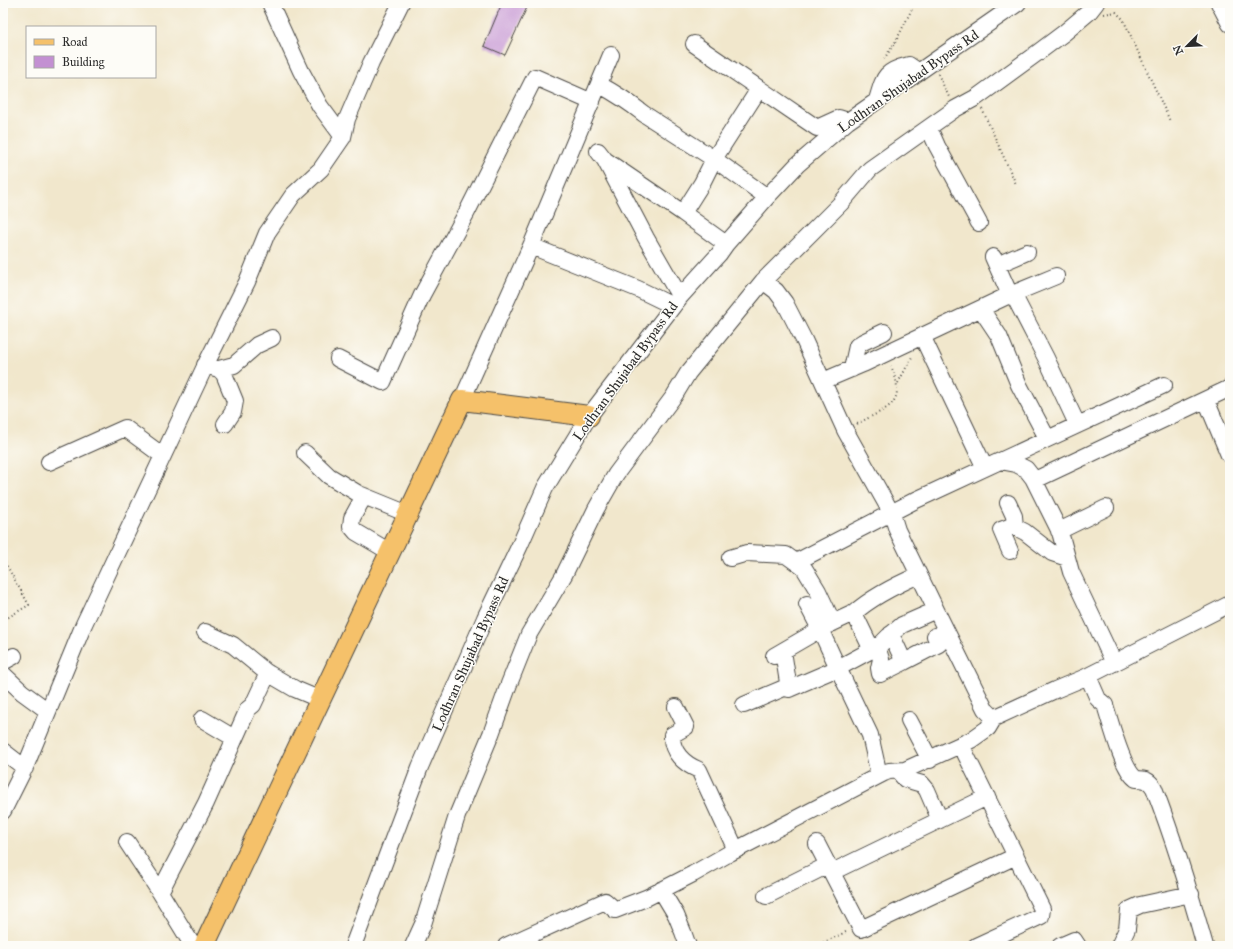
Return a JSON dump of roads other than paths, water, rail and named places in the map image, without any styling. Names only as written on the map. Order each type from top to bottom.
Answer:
[{"type":"main road","points":[[204,946],[462,400],[589,416]]},
{"type":"street","points":[[270,3],[301,71],[320,106],[343,137]]},
{"type":"street","points":[[3,811],[25,768],[84,624],[163,456],[212,367],[267,233],[293,194],[321,169],[343,137],[347,119],[371,63],[401,3]]},
{"type":"street","name":"Lodhran Shujabad Bypass Rd","points":[[353,946],[420,767],[485,618],[545,488],[589,416],[677,301],[767,197],[797,165],[848,121],[1018,3]]},
{"type":"street","points":[[1219,3],[1230,24]]},
{"type":"street","points":[[413,946],[423,924],[457,816],[491,734],[529,634],[564,574],[596,509],[616,474],[674,396],[688,373],[763,281],[841,204],[870,168],[955,109],[977,97],[1052,42],[1092,8]]},
{"type":"street","points":[[694,44],[817,128],[839,118],[848,121]]},
{"type":"street","points":[[462,400],[531,246],[600,85],[611,55]]},
{"type":"street","points":[[338,360],[383,382],[422,295],[467,212],[535,76],[592,102]]},
{"type":"street","points":[[600,85],[714,159],[767,197]]},
{"type":"street","points":[[683,213],[702,183],[714,159],[759,88]]},
{"type":"street","points":[[929,128],[937,146],[979,223]]},
{"type":"street","points":[[677,301],[646,238],[601,155],[726,244]]},
{"type":"street","points":[[531,246],[638,289],[677,301]]},
{"type":"street","points":[[1027,252],[995,261],[1046,358],[1077,424]]},
{"type":"street","points":[[823,381],[885,354],[1012,294],[1056,276]]},
{"type":"street","points":[[763,281],[776,291],[785,303],[845,430],[892,514],[897,530],[918,575],[985,709],[994,718]]},
{"type":"street","points":[[981,308],[999,336],[1019,385],[1047,438]]},
{"type":"street","points":[[852,369],[857,346],[884,332]]},
{"type":"street","points":[[922,336],[985,468]]},
{"type":"street","points":[[212,367],[234,365],[257,345],[272,338]]},
{"type":"street","points":[[212,367],[224,374],[235,401],[233,412],[225,424]]},
{"type":"street","points":[[796,562],[892,514],[916,500],[1077,424],[1164,385]]},
{"type":"street","points":[[1034,480],[1230,388]]},
{"type":"street","points":[[1206,400],[1229,455],[1230,454]]},
{"type":"street","points":[[49,462],[125,428],[163,456]]},
{"type":"street","points":[[305,453],[329,476],[364,496],[408,514]]},
{"type":"street","points":[[1000,461],[1016,464],[1026,469],[1034,480],[1059,531],[1071,572],[1114,663]]},
{"type":"street","points":[[364,496],[352,518],[351,526],[361,535],[390,552]]},
{"type":"street","points":[[1008,503],[1014,516],[1015,527]]},
{"type":"street","points":[[1059,531],[1106,508]]},
{"type":"street","points":[[1010,551],[1001,530],[1009,527],[1015,527],[1025,532],[1052,553],[1067,558]]},
{"type":"street","points":[[730,558],[747,553],[786,555],[804,568],[818,591],[838,668],[870,735],[879,776]]},
{"type":"street","points":[[789,689],[778,654],[827,626],[854,613],[862,606],[880,595],[918,575]]},
{"type":"street","points":[[807,604],[827,626]]},
{"type":"street","points":[[506,946],[605,901],[615,910],[661,890],[889,771],[905,770],[930,760],[971,740],[988,728],[994,718],[1088,676],[1230,604]]},
{"type":"street","points":[[744,706],[784,688],[789,689],[838,668],[875,649],[902,625],[936,610]]},
{"type":"street","points":[[854,613],[881,659],[879,668],[880,674],[939,644],[935,636]]},
{"type":"street","points":[[205,632],[233,645],[268,673],[295,689],[321,700]]},
{"type":"street","points":[[891,634],[904,662]]},
{"type":"street","points":[[160,892],[206,803],[234,738],[248,710],[253,705],[268,673]]},
{"type":"street","points":[[3,674],[22,692],[48,711]]},
{"type":"street","points":[[1088,676],[1098,699],[1105,705],[1123,760],[1130,775],[1136,780],[1144,779],[1154,788],[1171,833],[1191,894],[1205,946]]},
{"type":"street","points":[[676,707],[686,727],[672,735],[672,742],[681,759],[699,770],[736,850]]},
{"type":"street","points":[[202,719],[234,738]]},
{"type":"street","points":[[908,720],[930,760]]},
{"type":"street","points":[[961,745],[1042,908],[1041,916],[978,946]]},
{"type":"street","points":[[3,751],[25,768]]},
{"type":"street","points":[[898,771],[905,779],[922,784],[927,790],[940,820]]},
{"type":"street","points":[[766,896],[940,820],[987,797]]},
{"type":"street","points":[[127,842],[193,946]]},
{"type":"street","points":[[817,844],[861,929],[1016,856]]},
{"type":"street","points":[[661,890],[676,915],[688,946]]},
{"type":"street","points":[[1119,946],[1127,929],[1129,910],[1140,905],[1191,894]]},
{"type":"street","points":[[1060,946],[1074,940],[1078,946]]}]
